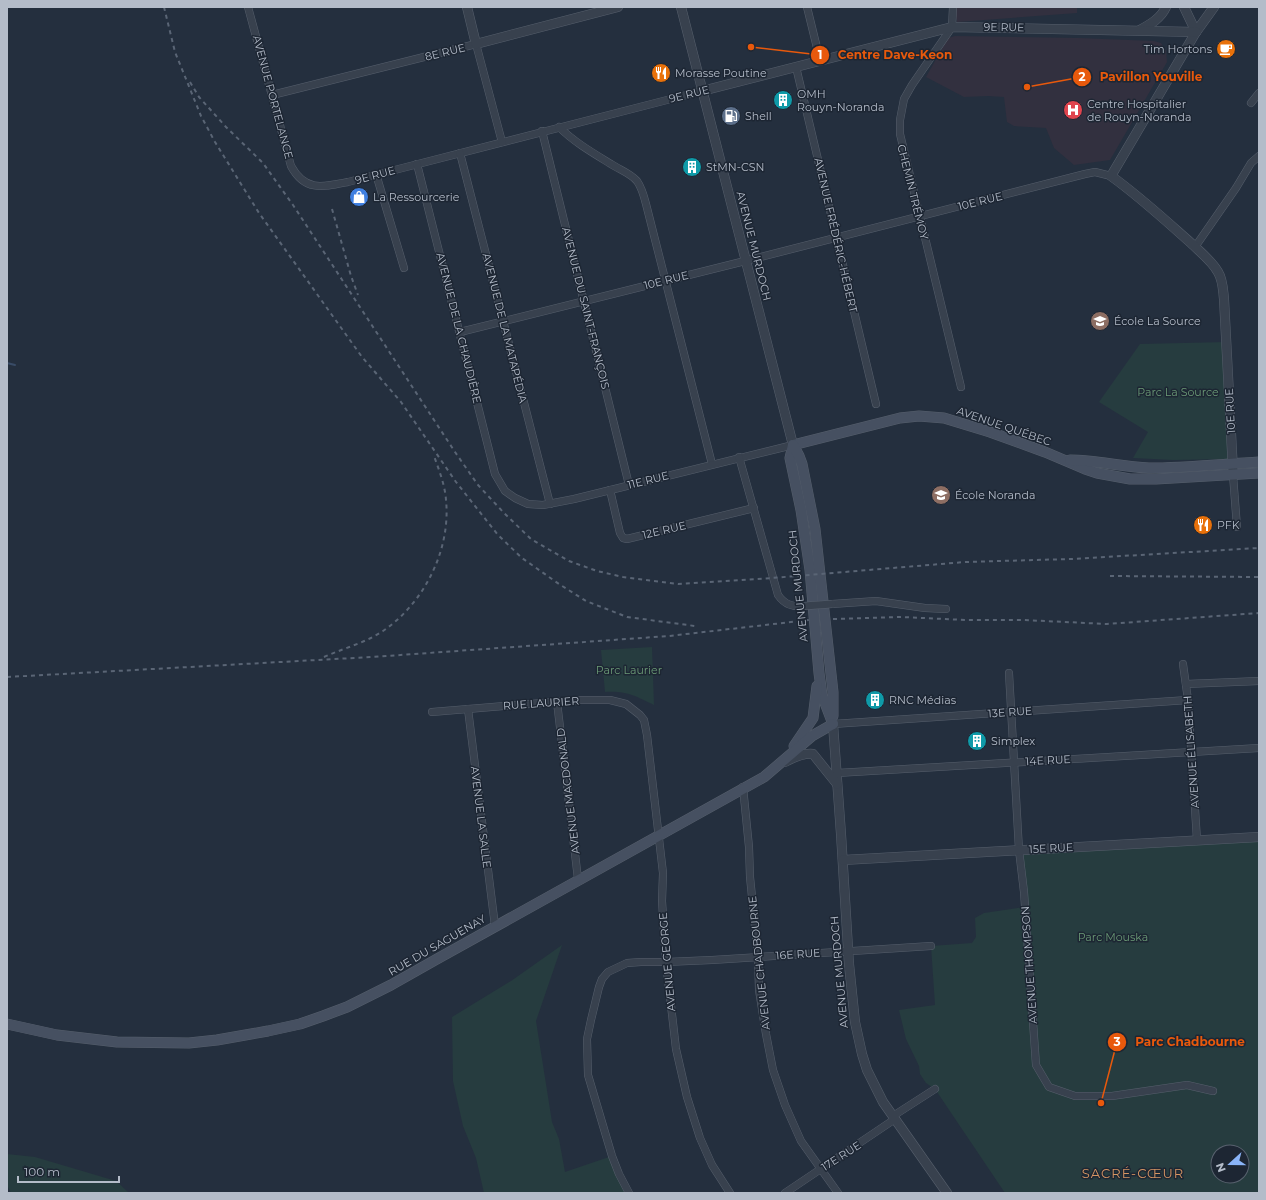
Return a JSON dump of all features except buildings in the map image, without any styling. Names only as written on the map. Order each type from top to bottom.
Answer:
[{"type":"main road","name":"AVENUE QUÉBEC","points":[[793,445],[900,418],[919,416],[944,418],[960,422],[1067,460],[1097,473],[1134,479],[1259,473]]},
{"type":"main road","name":"AVENUE MURDOCH","points":[[793,445],[790,458],[801,510],[810,570],[822,695],[833,724]]},
{"type":"main road","name":"AVENUE MURDOCH","points":[[793,445],[802,464],[815,529],[833,692],[833,724]]},
{"type":"main road","name":"AVENUE QUÉBEC","points":[[1067,460],[1087,460],[1121,466],[1148,468],[1259,462]]},
{"type":"main road","points":[[777,766],[797,743],[813,718],[817,692],[818,664]]},
{"type":"main road","name":"RUE DU SAGUENAY","points":[[7,1024],[58,1035],[117,1042],[189,1043],[268,1031],[300,1024],[347,1007],[412,974],[658,834],[764,777],[812,736],[833,724]]},
{"type":"street","name":"AVENUE PORTELANCE","points":[[248,7],[291,166],[305,183]]},
{"type":"street","points":[[467,7],[502,142]]},
{"type":"street","name":"8E RUE","points":[[272,95],[618,7]]},
{"type":"street","name":"AVENUE MURDOCH","points":[[681,7],[793,445]]},
{"type":"street","points":[[807,7],[820,60]]},
{"type":"street","points":[[952,26],[953,7]]},
{"type":"street","points":[[1140,30],[1163,14],[1166,7]]},
{"type":"street","points":[[1184,7],[1196,32]]},
{"type":"street","points":[[1111,176],[1196,32],[1214,7]]},
{"type":"street","name":"9E RUE","points":[[305,183],[327,186],[952,26],[1196,32]]},
{"type":"street","name":"CHEMIN TRÉMOY","points":[[952,26],[904,99],[900,134],[961,387]]},
{"type":"street","name":"AVENUE FRÉDÉRIC-HÉBERT","points":[[796,66],[876,404]]},
{"type":"street","points":[[1251,104],[1259,93]]},
{"type":"street","points":[[558,127],[565,134],[588,150],[628,173],[638,183],[646,204],[712,464]]},
{"type":"street","name":"AVENUE DU SAINT-FRANÇOIS","points":[[542,131],[629,485]]},
{"type":"street","name":"AVENUE DE LA MATAPÉDIA","points":[[460,153],[550,504]]},
{"type":"street","points":[[1195,247],[1236,188],[1251,163],[1259,156]]},
{"type":"street","name":"AVENUE DE LA CHAUDIÈRE","points":[[417,164],[495,474],[505,491]]},
{"type":"street","name":"10E RUE","points":[[460,332],[1090,173],[1095,172],[1111,176],[1127,187],[1195,247],[1219,273],[1222,282],[1226,324],[1237,527]]},
{"type":"street","points":[[376,174],[404,268]]},
{"type":"street","name":"11E RUE","points":[[505,491],[528,504],[550,504],[793,445]]},
{"type":"street","points":[[739,457],[778,596],[781,600],[790,605],[804,606],[876,601],[925,608],[946,609]]},
{"type":"street","name":"12E RUE","points":[[610,490],[620,533],[623,538],[627,539],[754,508]]},
{"type":"street","name":"AVENUE ÉLISABETH","points":[[1183,664],[1188,700],[1196,840]]},
{"type":"street","name":"AVENUE THOMPSON","points":[[1009,673],[1019,850],[1024,892],[1036,1065],[1049,1087],[1075,1096],[1112,1096],[1187,1085],[1213,1091]]},
{"type":"street","points":[[1186,684],[1259,680]]},
{"type":"street","name":"RUE LAURIER","points":[[432,712],[578,700],[606,700],[626,704],[644,720]]},
{"type":"street","name":"13E RUE","points":[[833,724],[1188,700]]},
{"type":"street","name":"AVENUE MACDONALD","points":[[557,702],[578,879]]},
{"type":"street","name":"AVENUE LA SALLE","points":[[468,709],[495,926]]},
{"type":"street","name":"AVENUE GEORGE","points":[[644,720],[663,873],[662,900],[666,962],[676,1049],[694,1121],[705,1150],[730,1193]]},
{"type":"street","name":"AVENUE MURDOCH","points":[[833,724],[848,951],[855,1022],[862,1054],[867,1070],[883,1102],[947,1193]]},
{"type":"street","name":"14E RUE","points":[[837,772],[1259,748]]},
{"type":"street","points":[[777,766],[794,757],[813,754],[837,784]]},
{"type":"street","name":"AVENUE CHADBOURNE","points":[[743,787],[758,956],[759,990],[766,1034],[778,1089],[801,1141],[838,1193]]},
{"type":"street","name":"15E RUE","points":[[843,860],[1259,837]]},
{"type":"street","name":"16E RUE","points":[[629,1193],[612,1156],[588,1075],[587,1039],[595,998],[602,979],[608,972],[627,963],[931,946]]},
{"type":"street","name":"17E RUE","points":[[786,1193],[935,1089]]},
{"type":"shaded area","points":[[954,7],[1077,7],[1077,13],[957,22]]},
{"type":"shaded area","name":"Centre Hospitalier de Rouyn-Noranda","points":[[955,36],[1154,41],[1161,43],[1166,51],[1167,62],[1110,160],[1074,165],[1054,148],[1046,128],[1014,126],[1007,122],[1004,97],[964,97],[926,77],[948,38]]},
{"type":"green space","name":"Parc La Source","points":[[1227,342],[1228,459],[1173,460],[1133,458],[1148,432],[1099,402],[1140,344]]},
{"type":"green space","name":"Parc Laurier","points":[[652,647],[654,705],[626,693],[605,692],[601,650]]},
{"type":"green space","name":"Parc Mouska","points":[[1257,837],[1259,842],[1259,1193],[1005,1193],[935,1089],[926,1083],[920,1074],[919,1066],[906,1039],[899,1010],[935,1005],[931,946],[972,943],[976,937],[975,918],[984,913],[1024,907],[1019,850]]},
{"type":"green space","points":[[562,945],[536,1021],[552,1122],[559,1139],[565,1172],[612,1156],[629,1193],[484,1193],[476,1158],[463,1126],[453,1081],[452,1017],[511,981]]},
{"type":"green space","points":[[7,1154],[35,1157],[116,1181],[129,1193],[11,1193],[7,1185]]},
{"type":"waterway","points":[[7,363],[15,365]]},
{"type":"railway","points":[[164,7],[175,52],[201,116],[215,142],[259,213],[362,357],[401,402],[456,482],[498,535],[522,558],[586,601],[627,617],[695,626]]},
{"type":"railway","points":[[190,82],[199,97],[226,127],[263,163],[293,205],[478,485],[531,539],[569,561],[597,571],[623,577],[678,584],[772,578],[965,562],[1071,559],[1259,548]]},
{"type":"railway","points":[[332,209],[351,276],[358,295]]},
{"type":"railway","points":[[324,657],[362,642],[383,631],[411,606],[432,574],[444,538],[446,519],[446,500],[442,478],[434,456]]},
{"type":"railway","points":[[1110,576],[1259,577]]},
{"type":"railway","points":[[833,619],[901,617],[1107,624],[1259,613]]},
{"type":"railway","points":[[7,677],[372,657],[669,636],[809,620]]},
{"type":"place","name":"Centre Dave-Keon","points":[[751,47]]},
{"type":"place","name":"Tim Hortons","points":[[1226,49]]},
{"type":"place","name":"Morasse Poutine","points":[[661,73]]},
{"type":"place","name":"Pavillon Youville","points":[[1027,87]]},
{"type":"place","name":"OMH Rouyn-Noranda","points":[[783,100]]},
{"type":"place","name":"Centre Hospitalier de Rouyn-Noranda","points":[[1073,110]]},
{"type":"place","name":"Shell","points":[[731,116]]},
{"type":"place","name":"StMN-CSN","points":[[692,167]]},
{"type":"place","name":"La Ressourcerie","points":[[359,197]]},
{"type":"place","name":"École La Source","points":[[1100,321]]},
{"type":"place","name":"École Noranda","points":[[941,495]]},
{"type":"place","name":"PFK","points":[[1203,525]]},
{"type":"place","name":"RNC Médias","points":[[875,700]]},
{"type":"place","name":"Simplex","points":[[977,741]]},
{"type":"place","name":"Parc Chadbourne","points":[[1101,1103]]},
{"type":"district","name":"SACRÉ-CŒUR","points":[[1133,1173]]}]
